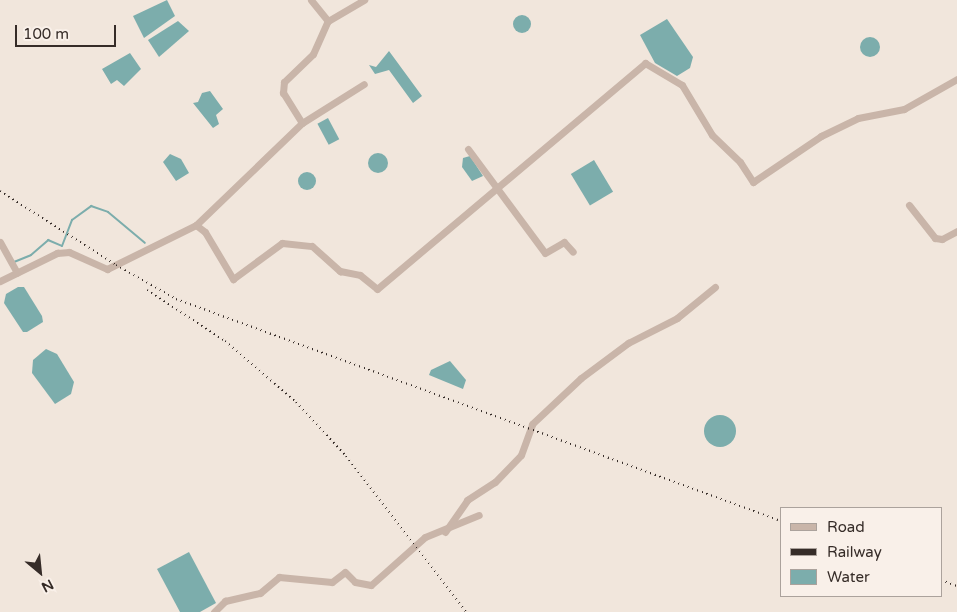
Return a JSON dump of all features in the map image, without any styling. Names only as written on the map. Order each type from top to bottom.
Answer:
[{"type":"street","points":[[311,0],[328,21]]},
{"type":"street","points":[[302,123],[283,93],[284,82],[313,54],[328,21],[364,0]]},
{"type":"street","points":[[196,225],[205,232],[234,279],[282,243],[312,246],[340,271],[360,275],[377,289],[645,62],[682,85],[712,135],[740,162],[752,182],[821,136],[858,118],[904,109],[957,79]]},
{"type":"street","points":[[0,281],[57,253],[69,252],[107,269],[196,225],[302,123],[364,84]]},
{"type":"street","points":[[468,149],[499,186],[545,253],[564,242],[573,252]]},
{"type":"street","points":[[909,205],[935,238],[942,239],[957,231]]},
{"type":"street","points":[[0,242],[17,273]]},
{"type":"street","points":[[445,532],[467,500],[495,482],[522,455],[532,424],[581,378],[628,343],[677,318],[715,287]]},
{"type":"street","points":[[214,612],[225,601],[260,592],[280,576],[332,582],[345,572],[355,582],[371,585],[425,538],[445,532],[480,515]]},
{"type":"water","points":[[167,0],[175,16],[144,38],[133,16]]},
{"type":"water","points":[[522,15],[528,18],[531,24],[528,30],[522,33],[516,30],[513,24],[516,18]]},
{"type":"water","points":[[667,19],[693,57],[690,68],[677,76],[655,63],[640,35]]},
{"type":"water","points":[[178,21],[189,31],[159,57],[148,40]]},
{"type":"water","points":[[870,37],[877,40],[880,47],[877,54],[870,57],[863,54],[860,47],[863,40]]},
{"type":"water","points":[[389,51],[422,96],[413,103],[389,70],[375,74],[369,65],[376,67]]},
{"type":"water","points":[[130,53],[141,69],[124,86],[117,80],[111,84],[102,69]]},
{"type":"water","points":[[210,91],[223,109],[216,115],[219,124],[213,128],[193,103],[198,102],[202,93]]},
{"type":"water","points":[[328,118],[339,139],[329,145],[317,124]]},
{"type":"water","points":[[378,153],[385,156],[388,163],[385,170],[378,173],[371,170],[368,163],[371,156]]},
{"type":"water","points":[[170,154],[181,159],[189,173],[176,181],[163,162]]},
{"type":"water","points":[[470,156],[483,176],[472,181],[462,167],[463,158]]},
{"type":"water","points":[[594,160],[613,192],[590,206],[571,174]]},
{"type":"water","points":[[303,172],[311,172],[316,177],[314,188],[303,190],[298,185],[298,177]]},
{"type":"water","points":[[18,287],[24,287],[42,316],[43,322],[27,332],[23,332],[4,303],[6,294]]},
{"type":"water","points":[[46,349],[57,354],[74,382],[71,394],[55,404],[32,373],[33,360]]},
{"type":"water","points":[[450,361],[466,380],[463,389],[429,375],[431,370]]},
{"type":"water","points":[[720,415],[731,420],[736,431],[731,442],[720,447],[709,442],[704,431],[709,420]]},
{"type":"water","points":[[189,552],[216,603],[200,612],[180,612],[157,569]]},
{"type":"waterway","points":[[14,262],[31,255],[48,240],[62,246],[72,220],[91,206],[108,212],[145,243]]},
{"type":"railway","points":[[0,191],[116,265],[176,299],[780,521]]},
{"type":"railway","points":[[147,290],[225,341],[296,402],[346,456],[466,612]]},
{"type":"railway","points":[[942,580],[957,586]]}]
